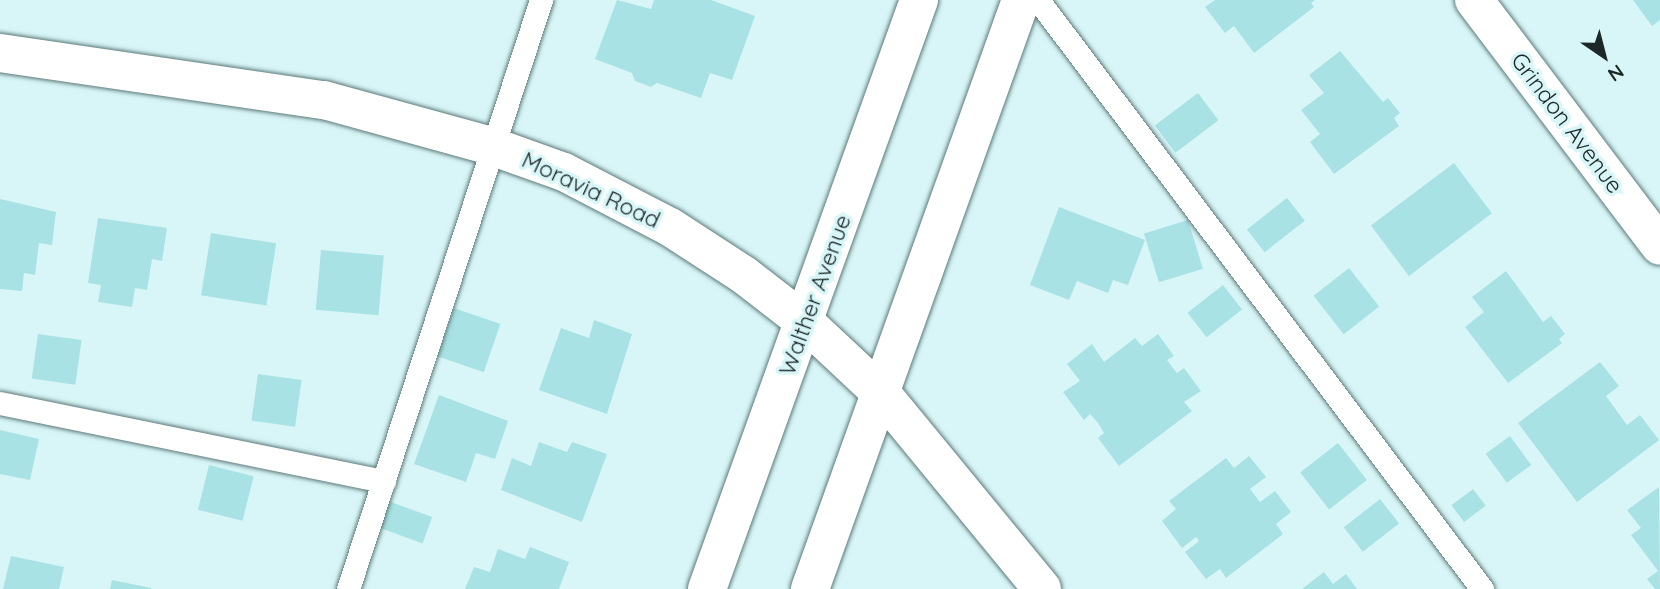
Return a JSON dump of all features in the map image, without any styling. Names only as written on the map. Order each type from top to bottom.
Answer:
[{"type":"main road","name":"Walther Avenue","points":[[707,589],[806,323],[919,0]]},
{"type":"main road","points":[[810,589],[1021,0]]},
{"type":"main road","name":"Grindon Avenue","points":[[1474,0],[1660,246]]},
{"type":"main road","name":"Moravia Road","points":[[0,53],[324,100],[491,146],[564,172],[670,227],[744,275],[806,323],[881,394],[1042,589]]},
{"type":"lane","points":[[348,589],[541,0]]},
{"type":"lane","points":[[1038,0],[1482,589]]},
{"type":"lane","points":[[0,403],[384,481]]},
{"type":"building","points":[[617,0],[651,9],[654,0],[711,0],[755,16],[732,80],[710,73],[701,98],[657,83],[651,87],[635,81],[632,73],[595,59]]},
{"type":"building","points":[[1215,0],[1315,0],[1311,3],[1314,7],[1254,53],[1234,26],[1225,33],[1205,7]]},
{"type":"building","points":[[1633,0],[1660,0],[1660,20],[1652,26]]},
{"type":"building","points":[[1340,51],[1383,102],[1388,98],[1400,113],[1394,118],[1399,126],[1334,174],[1310,142],[1320,134],[1301,110],[1324,93],[1309,75]]},
{"type":"building","points":[[1198,93],[1218,120],[1175,153],[1155,125]]},
{"type":"building","points":[[1454,163],[1492,213],[1409,276],[1371,226]]},
{"type":"building","points":[[1287,198],[1305,221],[1265,252],[1247,229]]},
{"type":"building","points":[[0,199],[56,212],[52,245],[39,243],[35,275],[24,273],[22,291],[0,289]]},
{"type":"building","points":[[1059,207],[1145,240],[1128,285],[1113,280],[1108,293],[1077,281],[1069,300],[1030,285]]},
{"type":"building","points":[[98,218],[167,228],[162,261],[152,259],[147,290],[135,288],[132,307],[98,302],[101,285],[88,283]]},
{"type":"building","points":[[1188,220],[1203,269],[1159,282],[1144,233]]},
{"type":"building","points":[[211,233],[276,243],[266,306],[201,295]]},
{"type":"building","points":[[321,250],[384,255],[379,315],[316,310]]},
{"type":"building","points":[[1349,268],[1379,307],[1344,334],[1314,296]]},
{"type":"building","points":[[1506,271],[1543,322],[1551,316],[1565,334],[1559,339],[1562,343],[1508,383],[1465,327],[1484,312],[1472,297]]},
{"type":"building","points":[[1223,285],[1242,309],[1207,337],[1188,313]]},
{"type":"building","points":[[454,308],[500,324],[484,372],[437,356]]},
{"type":"building","points":[[594,320],[632,334],[607,414],[539,390],[561,328],[589,338]]},
{"type":"building","points":[[38,334],[82,340],[75,385],[32,379]]},
{"type":"building","points":[[1158,334],[1174,356],[1167,360],[1173,368],[1177,373],[1184,368],[1201,391],[1184,402],[1192,411],[1119,466],[1098,438],[1104,433],[1098,423],[1090,414],[1084,420],[1063,392],[1080,381],[1067,364],[1092,344],[1104,362],[1135,338],[1142,346]]},
{"type":"building","points":[[1600,362],[1619,386],[1606,396],[1627,425],[1640,415],[1659,440],[1577,502],[1518,423]]},
{"type":"building","points":[[258,374],[302,380],[295,427],[251,421]]},
{"type":"building","points":[[439,395],[508,421],[495,459],[476,453],[466,482],[414,464]]},
{"type":"building","points":[[0,430],[39,439],[30,480],[0,474]]},
{"type":"building","points":[[1510,436],[1531,465],[1507,483],[1486,454]]},
{"type":"building","points":[[539,442],[567,452],[572,442],[607,454],[582,522],[501,490],[512,458],[531,466]]},
{"type":"building","points":[[1338,443],[1367,480],[1329,510],[1300,473]]},
{"type":"building","points":[[1249,456],[1266,477],[1250,489],[1260,502],[1275,491],[1291,512],[1276,524],[1283,534],[1226,578],[1220,569],[1206,579],[1185,552],[1199,541],[1196,537],[1182,548],[1162,521],[1176,509],[1169,501],[1226,458],[1234,468]]},
{"type":"building","points":[[209,465],[254,476],[243,521],[198,510]]},
{"type":"building","points":[[1659,487],[1660,589],[1655,589],[1647,579],[1658,571],[1631,535],[1641,528],[1627,510]]},
{"type":"building","points":[[1473,489],[1486,506],[1464,522],[1451,505]]},
{"type":"building","points":[[1380,499],[1399,523],[1363,552],[1344,527]]},
{"type":"building","points":[[388,501],[432,517],[423,543],[378,527]]},
{"type":"building","points":[[530,547],[569,562],[559,589],[465,589],[474,567],[490,572],[498,549],[525,559]]},
{"type":"building","points":[[11,556],[64,567],[59,589],[3,589]]},
{"type":"building","points":[[1324,572],[1333,584],[1346,574],[1357,589],[1302,589]]},
{"type":"building","points":[[112,580],[151,588],[151,589],[110,589]]}]
